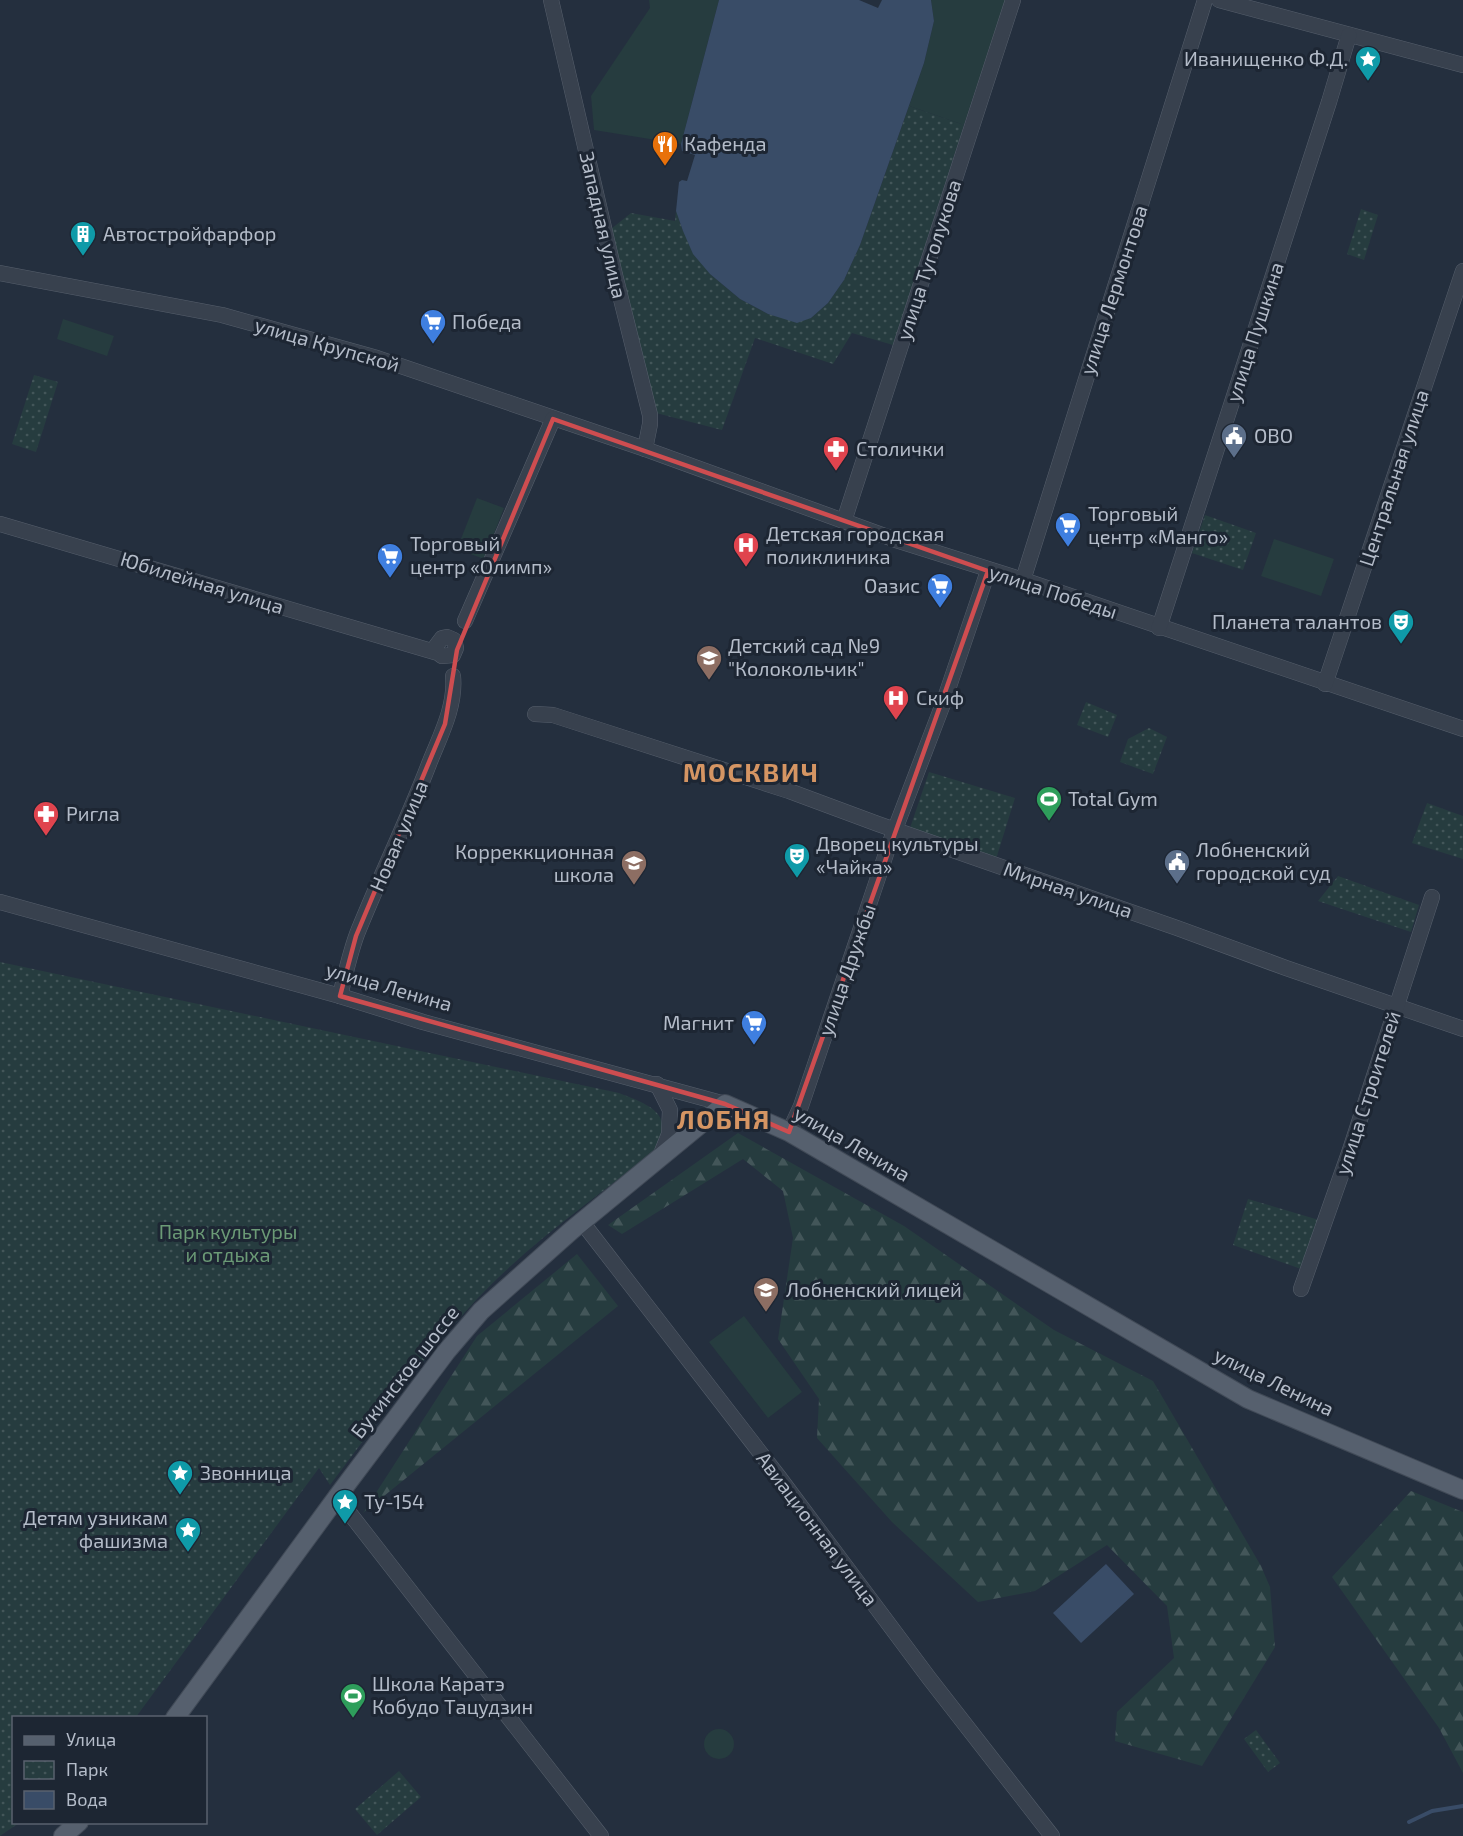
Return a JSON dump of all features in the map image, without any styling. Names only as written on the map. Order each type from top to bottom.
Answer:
[{"type":"main road","name":"улица Ленина","points":[[725,1104],[789,1132],[1248,1399],[1463,1490]]},
{"type":"main road","name":"Букинское шоссе","points":[[177,1716],[337,1497],[446,1352],[481,1311],[582,1222],[725,1104]]},
{"type":"main road","points":[[63,1836],[77,1824]]},
{"type":"street","name":"Западная улица","points":[[551,0],[650,415],[645,449]]},
{"type":"street","name":"улица Туголукова","points":[[844,521],[1013,0]]},
{"type":"street","name":"улица Лермонтова","points":[[1023,580],[1205,0]]},
{"type":"street","points":[[1219,0],[1463,65]]},
{"type":"street","name":"улица Пушкина","points":[[1159,628],[1349,35]]},
{"type":"street","name":"Центральная улица","points":[[1325,684],[1463,272]]},
{"type":"street","name":"улица Крупской","points":[[0,273],[222,315],[377,358],[645,449]]},
{"type":"street","points":[[446,647],[465,621],[554,419]]},
{"type":"street","name":"улица Победы","points":[[645,449],[988,571],[1023,580],[1159,628],[1463,729]]},
{"type":"street","name":"Юбилейная улица","points":[[0,524],[403,644],[446,647]]},
{"type":"street","name":"улица Дружбы","points":[[789,1132],[801,1106],[895,830],[943,704],[988,571]]},
{"type":"street","name":"Новая улица","points":[[340,996],[356,936],[415,800],[452,703],[453,676],[446,647]]},
{"type":"street","name":"Мирная улица","points":[[535,714],[564,718],[789,791],[1463,1029]]},
{"type":"street","name":"улица Строителей","points":[[1301,1289],[1350,1150],[1432,897]]},
{"type":"street","name":"улица Ленина","points":[[0,902],[340,996],[423,1022],[725,1104]]},
{"type":"street","points":[[657,1084],[670,1110],[669,1134],[659,1159]]},
{"type":"street","name":"Авиационная улица","points":[[582,1222],[1052,1836]]},
{"type":"street","points":[[337,1497],[602,1836]]},
{"type":"highlighted area","points":[[553,419],[988,571],[789,1132],[725,1104],[340,996],[356,936],[445,724],[457,650]]},
{"type":"green space","points":[[649,0],[719,0],[681,144],[594,130],[591,96],[650,8]]},
{"type":"green space","points":[[931,0],[1005,0],[964,125],[909,106],[924,63],[934,21]]},
{"type":"green space","points":[[909,106],[964,125],[893,345],[852,333],[833,364],[755,338],[722,430],[656,413],[611,229],[631,213],[675,221],[676,211],[683,231],[710,274],[740,299],[768,314],[811,318],[828,303],[844,280],[860,245]]},
{"type":"green space","points":[[1361,209],[1378,215],[1364,260],[1347,254]]},
{"type":"green space","points":[[63,319],[114,336],[107,356],[57,339]]},
{"type":"green space","points":[[34,375],[58,382],[36,452],[12,444]]},
{"type":"green space","points":[[477,498],[504,508],[484,559],[457,549]]},
{"type":"green space","points":[[1205,515],[1256,533],[1243,570],[1192,553]]},
{"type":"green space","points":[[1274,539],[1334,559],[1321,596],[1261,576]]},
{"type":"green space","points":[[1086,702],[1117,715],[1108,737],[1077,725]]},
{"type":"green space","points":[[1149,728],[1167,737],[1153,774],[1120,762],[1128,739]]},
{"type":"green space","points":[[929,772],[1015,798],[996,859],[910,828]]},
{"type":"green space","points":[[1427,803],[1463,816],[1463,859],[1412,843]]},
{"type":"green space","points":[[1338,876],[1419,905],[1411,932],[1318,901]]},
{"type":"green space","name":"Парк культуры и отдыха","points":[[0,962],[619,1093],[650,1107],[661,1120],[663,1128],[655,1151],[541,1240],[497,1278],[419,1366],[330,1485],[319,1468],[137,1716],[12,1716],[12,1824],[18,1824],[0,1836]]},
{"type":"green space","points":[[738,1133],[904,1226],[1054,1330],[1153,1381],[1261,1566],[1270,1587],[1275,1647],[1202,1766],[1115,1741],[1117,1712],[1174,1658],[1167,1606],[1107,1545],[1035,1591],[978,1602],[892,1522],[817,1438],[819,1399],[778,1339],[793,1238],[783,1191],[743,1159],[622,1234],[608,1225]]},
{"type":"green space","points":[[1248,1199],[1319,1220],[1301,1269],[1233,1245]]},
{"type":"green space","points":[[577,1254],[618,1306],[363,1513],[477,1336]]},
{"type":"green space","points":[[744,1316],[802,1392],[768,1418],[709,1342]]},
{"type":"green space","points":[[1411,1491],[1463,1512],[1463,1773],[1439,1728],[1332,1577]]},
{"type":"green space","points":[[719,1729],[730,1733],[734,1744],[730,1755],[719,1759],[708,1755],[704,1744],[708,1733]]},
{"type":"green space","points":[[1256,1730],[1280,1763],[1268,1772],[1244,1739]]},
{"type":"green space","points":[[399,1771],[421,1797],[377,1835],[355,1809]]},
{"type":"water","points":[[719,0],[859,0],[878,8],[882,0],[931,0],[934,21],[924,63],[860,245],[844,280],[828,303],[811,318],[797,323],[768,314],[740,299],[710,274],[693,254],[676,211],[679,182],[687,181],[695,155],[682,151],[681,144]]},
{"type":"water","points":[[1106,1564],[1134,1594],[1081,1643],[1053,1613]]},
{"type":"waterway","name":"ЛОБНЯ","points":[[1409,1822],[1432,1811],[1463,1806]]},
{"type":"place","name":"Иванищенко Ф.Д.","points":[[1368,82]]},
{"type":"place","name":"Кафенда","points":[[665,167]]},
{"type":"place","name":"Автостройфарфор","points":[[83,257]]},
{"type":"place","name":"Победа","points":[[433,345]]},
{"type":"place","name":"ОВО","points":[[1234,459]]},
{"type":"place","name":"Столички","points":[[836,472]]},
{"type":"place","name":"Торговый центр «Манго»","points":[[1068,548]]},
{"type":"place","name":"Детская городская поликлиника","points":[[746,568]]},
{"type":"place","name":"Торговый центр «Олимп»","points":[[390,579]]},
{"type":"place","name":"Оазис","points":[[940,609]]},
{"type":"place","name":"Планета талантов","points":[[1401,645]]},
{"type":"place","name":"Детский сад №9 \"Колокольчик\"","points":[[709,681]]},
{"type":"place","name":"Скиф","points":[[896,721]]},
{"type":"place","name":"Total Gym","points":[[1049,822]]},
{"type":"place","name":"Ригла","points":[[46,837]]},
{"type":"place","name":"Дворец культуры «Чайка»","points":[[797,879]]},
{"type":"place","name":"Лобненский городской суд","points":[[1177,885]]},
{"type":"place","name":"Корреккционная школа","points":[[634,886]]},
{"type":"place","name":"Магнит","points":[[754,1046]]},
{"type":"place","name":"Лобненский лицей","points":[[766,1313]]},
{"type":"place","name":"Звонница","points":[[180,1496]]},
{"type":"place","name":"Ту-154","points":[[345,1525]]},
{"type":"place","name":"Детям узникам фашизма","points":[[188,1553]]},
{"type":"place","name":"Школа Каратэ Кобудо Тацудзин","points":[[353,1719]]},
{"type":"district","name":"МОСКВИЧ","points":[[751,773]]},
{"type":"district","name":"ЛОБНЯ","points":[[724,1120]]}]
